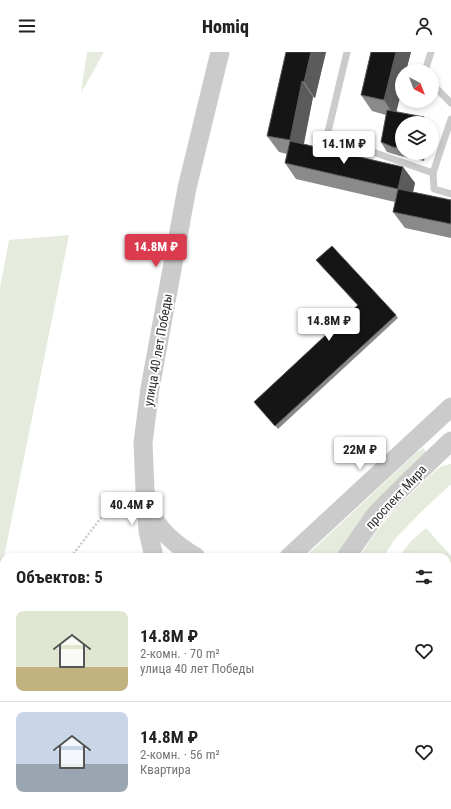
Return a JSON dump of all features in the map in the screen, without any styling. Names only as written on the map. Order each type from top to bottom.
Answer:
[{"type":"street","name":"улица 40 лет Победы","points":[[153,553],[148,531],[144,490],[144,443],[150,388],[187,188],[220,52]]},
{"type":"street","name":"проспект Мира","points":[[293,553],[451,407]]},
{"type":"street","points":[[431,425],[450,444]]},
{"type":"street","name":"проспект Мира","points":[[349,553],[376,514],[408,482],[450,444]]},
{"type":"street","points":[[144,490],[152,516],[157,524],[173,541],[190,553]]},
{"type":"lane","points":[[347,52],[327,136],[433,173]]},
{"type":"lane","points":[[427,64],[431,52]]},
{"type":"lane","points":[[439,91],[451,103]]},
{"type":"lane","points":[[451,119],[433,173],[434,188],[451,194]]},
{"type":"path","points":[[74,553],[107,510],[121,501],[144,490]]},
{"type":"shaded area","points":[[87,52],[104,52],[81,93]]},
{"type":"shaded area","points":[[69,235],[5,553],[0,553],[0,288],[9,240]]},
{"type":"shaded area","points":[[423,448],[426,454],[364,516],[337,553],[309,553]]},
{"type":"shaded area","points":[[451,464],[451,484],[395,539],[386,553],[362,553],[377,530],[397,507],[442,466]]},
{"type":"shaded area","points":[[426,528],[448,553],[402,553],[412,540]]},
{"type":"building","points":[[286,52],[311,52],[304,82],[302,81],[290,140],[267,136]]},
{"type":"building","points":[[371,52],[396,52],[384,100],[361,95]]},
{"type":"building","points":[[387,110],[419,116],[395,116],[395,147],[381,142]]},
{"type":"building","points":[[290,141],[403,167],[398,189],[285,163]]},
{"type":"building","points":[[398,189],[451,200],[451,224],[393,212]]},
{"type":"building","points":[[332,246],[396,315],[275,426],[254,402],[358,305],[316,260]]}]
